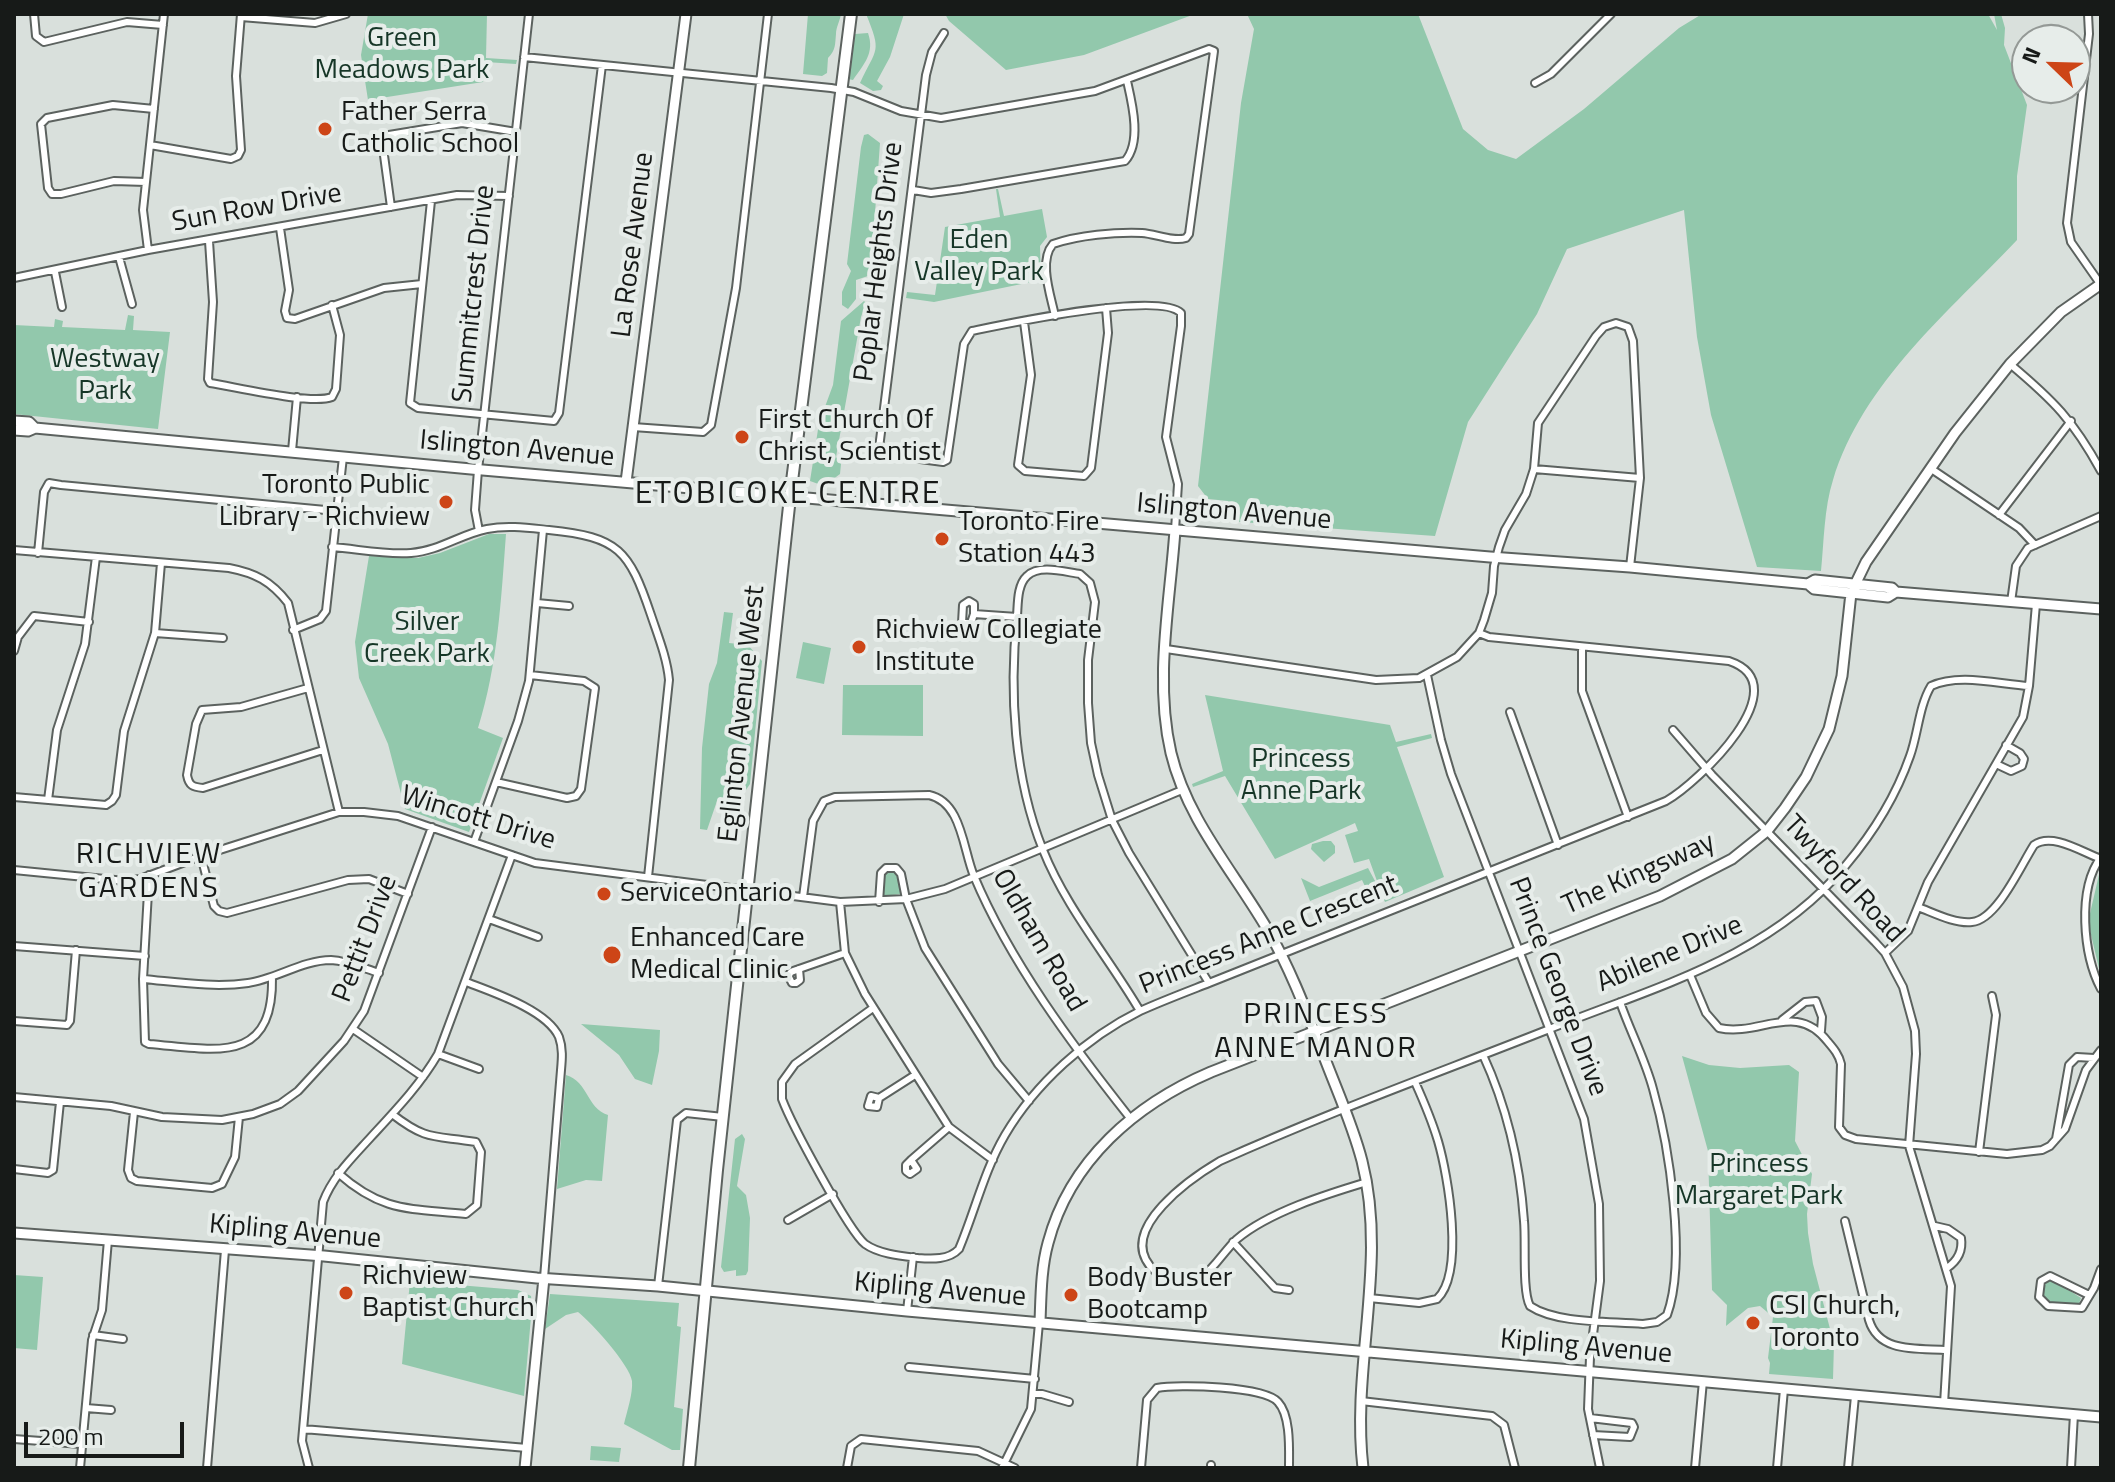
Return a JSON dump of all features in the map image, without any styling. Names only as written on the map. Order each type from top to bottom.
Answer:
[{"type":"main road","name":"La Rose Avenue","points":[[626,482],[686,14]]},
{"type":"main road","name":"Eglinton Avenue West","points":[[689,1468],[723,1117],[790,497],[851,14]]},
{"type":"main road","name":"The Kingsway","points":[[1040,1322],[1047,1245],[1063,1204],[1086,1166],[1130,1118],[1148,1104],[1188,1082],[1687,884],[1732,859],[1767,831],[1806,777],[1829,729],[1842,676],[1852,588],[1930,468],[2010,364],[2061,312],[2101,285]]},
{"type":"main road","name":"Islington Avenue","points":[[14,421],[29,422],[35,428]]},
{"type":"main road","name":"Islington Avenue","points":[[14,430],[35,428],[478,470],[1630,567],[1808,584],[1814,589],[1852,588],[1888,597],[1896,592],[2101,609]]},
{"type":"main road","points":[[1175,530],[1163,686],[1165,719],[1182,790],[1281,954],[1345,1110],[1367,1182],[1372,1232],[1361,1401],[1363,1468]]},
{"type":"main road","name":"Kipling Avenue","points":[[14,1233],[318,1256],[2101,1417]]},
{"type":"main road","points":[[525,1468],[544,1278]]},
{"type":"street","points":[[34,14],[36,36],[44,42],[127,22],[163,25]]},
{"type":"street","points":[[148,250],[143,217],[164,14]]},
{"type":"street","points":[[150,145],[231,159],[240,155],[236,76],[241,16],[315,23],[346,14]]},
{"type":"street","name":"Summitcrest Drive","points":[[479,531],[475,510],[478,470],[529,14]]},
{"type":"street","points":[[633,427],[703,432],[711,425],[736,288],[768,14]]},
{"type":"street","points":[[1535,83],[1551,74],[1611,14]]},
{"type":"street","points":[[2088,14],[2089,34],[2067,223],[2071,242],[2101,285]]},
{"type":"street","name":"Poplar Heights Drive","points":[[944,33],[929,60],[879,438],[881,451],[896,456],[947,460],[965,339],[972,331],[1106,308],[1139,305],[1171,307],[1181,313],[1166,437],[1178,484],[1175,530]]},
{"type":"street","points":[[524,57],[840,89],[921,115],[941,118],[1060,99],[1127,81],[1209,49],[1214,51],[1189,234],[1180,240],[1158,235],[1119,234],[1053,244],[1047,251],[1046,261],[1055,316]]},
{"type":"street","points":[[431,201],[410,403],[418,408],[551,421],[559,416],[602,65]]},
{"type":"street","points":[[913,190],[931,193],[961,189],[1125,161],[1130,155],[1133,128],[1133,107],[1127,81]]},
{"type":"street","points":[[146,182],[114,181],[52,194],[48,188],[41,124],[47,118],[104,106],[154,109]]},
{"type":"street","points":[[391,207],[383,148],[384,139],[389,135],[462,123],[516,132]]},
{"type":"street","name":"Sun Row Drive","points":[[14,278],[55,272],[148,250],[391,207],[470,194],[509,196]]},
{"type":"street","points":[[280,228],[289,290],[285,315],[295,319],[384,288],[422,284]]},
{"type":"street","points":[[209,241],[213,302],[210,383],[329,399],[335,393],[340,335],[332,305]]},
{"type":"street","points":[[119,257],[132,304]]},
{"type":"street","points":[[55,272],[62,307]]},
{"type":"street","points":[[1024,322],[1031,375],[1018,465],[1025,471],[1084,476],[1091,468],[1108,333],[1106,308]]},
{"type":"street","points":[[1166,649],[1359,679],[1396,680],[1427,675],[1457,657],[1479,633],[1492,593],[1496,557],[1505,530],[1526,494],[1534,469],[1541,417],[1601,330],[1616,323],[1628,327],[1633,341],[1640,478],[1630,567]]},
{"type":"street","points":[[2010,364],[2055,402],[2071,421],[2101,471]]},
{"type":"street","points":[[292,451],[297,397]]},
{"type":"street","points":[[1999,515],[2071,421]]},
{"type":"street","points":[[293,630],[320,619],[326,611],[343,457]]},
{"type":"street","points":[[1930,468],[2028,536],[2035,545]]},
{"type":"street","points":[[1534,469],[1640,478]]},
{"type":"street","points":[[38,553],[44,492],[53,482],[336,511]]},
{"type":"street","points":[[2011,602],[2016,566],[2025,552],[2101,516]]},
{"type":"street","points":[[332,547],[412,553],[433,549],[479,531],[507,527],[590,535],[605,541],[624,555],[639,581],[667,664],[668,705],[648,877]]},
{"type":"street","points":[[474,842],[518,721],[530,675],[543,530]]},
{"type":"street","points":[[14,550],[229,568],[262,577],[288,603],[339,812]]},
{"type":"street","points":[[48,800],[57,730],[85,644],[96,557]]},
{"type":"street","points":[[14,797],[106,805],[116,795],[124,731],[155,633],[161,563]]},
{"type":"street","points":[[1140,1011],[1086,927],[1043,849],[1031,813],[1020,759],[1013,699],[1021,583],[1027,575],[1036,571],[1080,574],[1093,588],[1095,602],[1088,660],[1091,743],[1112,820],[1209,983]]},
{"type":"street","points":[[537,603],[569,606]]},
{"type":"street","points":[[1885,953],[1908,931],[1928,882],[2023,717],[2029,686],[2036,604]]},
{"type":"street","points":[[974,614],[1017,617]]},
{"type":"street","points":[[14,651],[18,637],[34,616],[89,622]]},
{"type":"street","points":[[155,633],[223,638]]},
{"type":"street","name":"Princess Anne Crescent","points":[[873,1008],[795,1064],[782,1082],[785,1110],[858,1237],[868,1246],[876,1250],[935,1259],[956,1253],[1005,1135],[1029,1101],[1079,1053],[1140,1011],[1677,795],[1707,770],[1734,739],[1749,708],[1752,681],[1744,667],[1729,661],[1489,637],[1479,633]]},
{"type":"street","points":[[1582,647],[1582,691],[1628,817]]},
{"type":"street","points":[[496,782],[567,798],[576,796],[581,789],[595,688],[584,681],[530,675]]},
{"type":"street","name":"Prince George Drive","points":[[1427,675],[1445,757],[1549,1029],[1569,1073],[1592,1154],[1599,1204],[1600,1281],[1588,1409],[1600,1468]]},
{"type":"street","name":"Abilene Drive","points":[[1233,1242],[1206,1274],[1185,1283],[1159,1275],[1146,1261],[1141,1246],[1146,1229],[1160,1209],[1210,1166],[1690,975],[1761,939],[1789,921],[1824,890],[1869,837],[1894,795],[1910,756],[1931,686],[1960,679],[2029,686]]},
{"type":"street","points":[[308,688],[241,707],[202,710],[196,724],[188,782],[194,787],[203,788],[323,750]]},
{"type":"street","points":[[1510,712],[1558,845]]},
{"type":"street","name":"Twyford Road","points":[[1673,730],[1707,770],[1885,953],[1903,987],[1915,1031],[1916,1054],[1909,1146],[1947,1268],[1951,1310],[1944,1404]]},
{"type":"street","points":[[1996,764],[2011,771],[2022,766],[2024,759],[2020,753],[2006,745]]},
{"type":"street","name":"Wincott Drive","points":[[14,870],[125,881],[339,812],[388,813],[535,863],[840,902],[879,902],[945,889],[1182,790]]},
{"type":"street","name":"Oldham Road","points":[[803,897],[815,815],[824,801],[835,797],[929,795],[943,800],[954,816],[974,877],[1001,931],[1079,1053],[1130,1118]]},
{"type":"street","name":"Pettit Drive","points":[[14,1097],[111,1106],[179,1119],[222,1120],[280,1104],[298,1091],[353,1029],[364,1011],[432,827]]},
{"type":"street","points":[[1918,907],[1969,923],[1985,918],[2000,900],[2034,845],[2040,841],[2053,841],[2101,858],[2093,873],[2084,917],[2092,970],[2101,989]]},
{"type":"street","points":[[309,1468],[304,1454],[303,1429],[323,1202],[338,1173],[392,1114],[438,1054],[512,855]]},
{"type":"street","points":[[201,856],[214,906],[227,913],[348,880],[369,879],[408,894]]},
{"type":"street","points":[[879,902],[880,876],[883,870],[896,868],[901,874],[906,899],[921,939],[939,971],[998,1064],[1029,1101]]},
{"type":"street","points":[[149,875],[143,979],[145,1042],[216,1049],[235,1048],[252,1040],[267,1017],[272,999],[272,977]]},
{"type":"street","points":[[840,902],[845,953],[873,1008],[949,1127],[993,1160]]},
{"type":"street","points":[[489,919],[538,937]]},
{"type":"street","points":[[14,946],[145,956]]},
{"type":"street","points":[[14,1021],[67,1025],[70,1021],[76,950]]},
{"type":"street","points":[[799,969],[845,953]]},
{"type":"street","points":[[143,979],[223,985],[249,983],[310,963],[330,960],[379,973]]},
{"type":"street","points":[[1690,975],[1706,1013],[1719,1028],[1733,1030],[1779,1022],[1807,1024],[1821,1031],[1840,1057],[1838,1121],[1841,1132],[1856,1139],[1979,1152],[2030,1153],[2047,1148],[2068,1122],[2081,1082],[2101,1050]]},
{"type":"street","points":[[466,982],[504,996],[544,1019],[558,1034],[561,1043],[544,1278]]},
{"type":"street","points":[[1979,1152],[1996,1015],[1992,996]]},
{"type":"street","points":[[1779,1022],[1805,1002],[1816,1001],[1822,1017],[1821,1031]]},
{"type":"street","points":[[1483,1055],[1502,1105],[1517,1164],[1525,1223],[1527,1300],[1530,1306],[1547,1315],[1643,1324],[1657,1322],[1667,1315],[1674,1281],[1674,1216],[1661,1121],[1647,1068],[1620,1002]]},
{"type":"street","points":[[353,1029],[423,1077]]},
{"type":"street","points":[[438,1054],[479,1069]]},
{"type":"street","points":[[2056,1140],[2069,1065],[2077,1057],[2094,1058]]},
{"type":"street","points":[[879,1098],[915,1075]]},
{"type":"street","points":[[1369,1298],[1425,1302],[1437,1299],[1448,1283],[1451,1237],[1446,1181],[1437,1137],[1415,1082]]},
{"type":"street","points":[[14,1169],[48,1173],[53,1170],[60,1102]]},
{"type":"street","points":[[134,1112],[128,1170],[131,1178],[212,1188],[222,1184],[235,1157],[239,1117]]},
{"type":"street","points":[[658,1286],[677,1120],[686,1113],[723,1117]]},
{"type":"street","points":[[338,1173],[357,1190],[387,1205],[466,1214],[474,1210],[481,1152],[476,1142],[435,1138],[413,1130],[392,1114]]},
{"type":"street","points":[[911,1160],[949,1127]]},
{"type":"street","points":[[1289,1290],[1275,1288],[1233,1242],[1270,1218],[1367,1182]]},
{"type":"street","points":[[788,1220],[833,1194]]},
{"type":"street","points":[[1845,1221],[1875,1334],[1892,1345],[1947,1350]]},
{"type":"street","name":"Twyford Road","points":[[1935,1226],[1941,1225],[1961,1238],[1961,1249],[1953,1264],[1947,1268]]},
{"type":"street","points":[[80,1468],[93,1335],[102,1310],[108,1240]]},
{"type":"street","points":[[207,1468],[225,1250]]},
{"type":"street","points":[[907,1311],[913,1257]]},
{"type":"street","points":[[2089,1295],[2050,1276],[2041,1281],[2038,1291],[2044,1304],[2082,1308],[2094,1288],[2101,1269]]},
{"type":"street","points":[[1004,1466],[1029,1414],[1040,1322]]},
{"type":"street","points":[[93,1335],[123,1339]]},
{"type":"street","points":[[909,1367],[1035,1379]]},
{"type":"street","points":[[1695,1468],[1703,1381]]},
{"type":"street","points":[[1141,1468],[1147,1400],[1157,1388],[1173,1385],[1253,1392],[1275,1398],[1285,1419],[1289,1468]]},
{"type":"street","points":[[1777,1468],[1784,1389]]},
{"type":"street","points":[[1033,1394],[1069,1402]]},
{"type":"street","points":[[1848,1468],[1855,1396]]},
{"type":"street","points":[[1361,1401],[1492,1416],[1504,1425],[1515,1468]]},
{"type":"street","points":[[86,1408],[111,1410]]},
{"type":"street","points":[[2071,1468],[2074,1414]]},
{"type":"street","points":[[1590,1418],[1632,1423],[1634,1427],[1630,1437],[1593,1435]]},
{"type":"street","points":[[303,1429],[527,1448]]},
{"type":"street","points":[[14,1439],[81,1444]]},
{"type":"street","points":[[847,1468],[851,1446],[861,1439],[978,1451],[1004,1466],[1015,1468]]},
{"type":"green space","name":"Green Meadows Park","points":[[368,14],[487,14],[486,58],[517,60],[516,64],[486,62],[483,82],[368,100],[361,55]]},
{"type":"green space","points":[[808,14],[841,14],[835,47],[828,58],[827,73],[822,76],[803,74]]},
{"type":"green space","points":[[866,14],[904,14],[890,57],[877,81],[883,86],[881,90],[873,91],[860,83],[874,56],[876,43]]},
{"type":"green space","points":[[945,14],[1195,14],[1084,55],[1006,70],[949,21]]},
{"type":"green space","points":[[1247,14],[1418,14],[1463,129],[1488,150],[1516,159],[1584,109],[1679,28],[1702,14],[1988,14],[1997,30],[1994,14],[2001,14],[2005,28],[2004,45],[2011,63],[2011,104],[2027,105],[2017,176],[2017,240],[1911,350],[1865,411],[1833,480],[1826,513],[1821,571],[1757,567],[1711,415],[1697,337],[1684,210],[1567,249],[1537,314],[1468,422],[1435,536],[1227,521],[1228,501],[1208,499],[1198,486],[1241,103],[1254,29]]},
{"type":"green space","points":[[868,33],[870,47],[867,58],[853,80],[848,79],[855,34]]},
{"type":"green space","points":[[868,134],[880,143],[871,269],[868,276],[856,280],[856,299],[848,309],[842,305],[842,292],[851,271],[847,264],[861,147],[864,135]]},
{"type":"green space","name":"Eden Valley Park","points":[[996,189],[1004,216],[1042,209],[1047,237],[1040,246],[1041,280],[934,302],[906,298],[907,292],[935,295],[945,227],[1000,217]]},
{"type":"green space","points":[[864,301],[836,457],[841,464],[840,474],[824,486],[810,481],[819,423],[833,385],[841,321]]},
{"type":"green space","name":"Westway Park","points":[[128,315],[134,316],[133,330],[170,332],[158,429],[14,414],[14,325],[54,327],[55,319],[63,321],[62,327],[125,330]]},
{"type":"green space","name":"Silver Creek Park","points":[[489,534],[506,534],[494,656],[478,728],[503,738],[469,832],[405,809],[388,744],[359,678],[355,642],[369,556],[418,558]]},
{"type":"green space","points":[[724,612],[733,613],[729,643],[748,645],[762,661],[750,784],[739,800],[717,801],[707,830],[700,829],[702,748],[709,684],[717,663]]},
{"type":"green space","points":[[803,642],[831,648],[824,684],[796,678]]},
{"type":"green space","points":[[843,685],[923,685],[923,736],[842,735]]},
{"type":"green space","name":"Princess Anne Park","points":[[1205,695],[1390,725],[1396,742],[1431,734],[1432,738],[1397,747],[1444,877],[1385,902],[1381,893],[1370,897],[1362,880],[1310,901],[1301,878],[1319,887],[1368,868],[1381,892],[1369,859],[1354,863],[1345,835],[1358,831],[1355,823],[1275,859],[1225,776],[1193,787],[1192,784],[1223,771]]},
{"type":"green space","points":[[1331,841],[1335,846],[1335,853],[1324,862],[1311,849],[1312,844]]},
{"type":"green space","points":[[2101,866],[2101,977],[2088,922]]},
{"type":"green space","points":[[893,870],[897,875],[901,894],[882,896],[883,872]]},
{"type":"green space","points":[[581,1024],[660,1030],[652,1085],[635,1079],[619,1055]]},
{"type":"green space","name":"Princess Margaret Park","points":[[1682,1056],[1709,1065],[1740,1068],[1789,1065],[1799,1072],[1795,1141],[1812,1174],[1808,1233],[1834,1344],[1833,1379],[1769,1374],[1773,1317],[1760,1306],[1748,1308],[1726,1326],[1727,1305],[1712,1290],[1708,1151]]},
{"type":"green space","points":[[566,1075],[574,1078],[595,1107],[608,1115],[602,1181],[586,1180],[557,1189]]},
{"type":"green space","points":[[742,1134],[745,1139],[737,1186],[746,1195],[750,1218],[748,1271],[746,1275],[736,1276],[736,1270],[724,1272],[721,1267],[735,1139]]},
{"type":"green space","points":[[14,1275],[43,1277],[37,1350],[14,1348]]},
{"type":"green space","points":[[2053,1280],[2081,1298],[2079,1304],[2044,1300],[2041,1294],[2043,1284]]},
{"type":"green space","points":[[410,1281],[518,1290],[531,1296],[524,1396],[402,1364]]},
{"type":"green space","points":[[550,1294],[679,1303],[677,1326],[681,1327],[674,1407],[683,1409],[680,1450],[672,1450],[624,1424],[632,1386],[625,1365],[578,1312],[566,1315],[545,1329]]},
{"type":"green space","points":[[591,1446],[621,1448],[619,1462],[590,1460]]},
{"type":"place","name":"Father Serra Catholic School","points":[[325,129]]},
{"type":"place","name":"First Church Of Christ, Scientist","points":[[742,437]]},
{"type":"place","name":"Toronto Public Library - Richview","points":[[446,502]]},
{"type":"place","name":"Toronto Fire Station 443","points":[[942,539]]},
{"type":"place","name":"Richview Collegiate Institute","points":[[859,647]]},
{"type":"place","name":"ServiceOntario","points":[[604,894]]},
{"type":"place","name":"Enhanced Care Medical Clinic","points":[[612,955]]},
{"type":"place","name":"Richview Baptist Church","points":[[346,1293]]},
{"type":"place","name":"Body Buster Bootcamp","points":[[1071,1295]]},
{"type":"place","name":"CSI Church, Toronto","points":[[1753,1323]]},
{"type":"district","name":"ETOBICOKE CENTRE","points":[[788,495]]},
{"type":"district","name":"RICHVIEW GARDENS","points":[[149,873]]},
{"type":"district","name":"PRINCESS ANNE MANOR","points":[[1316,1033]]}]
